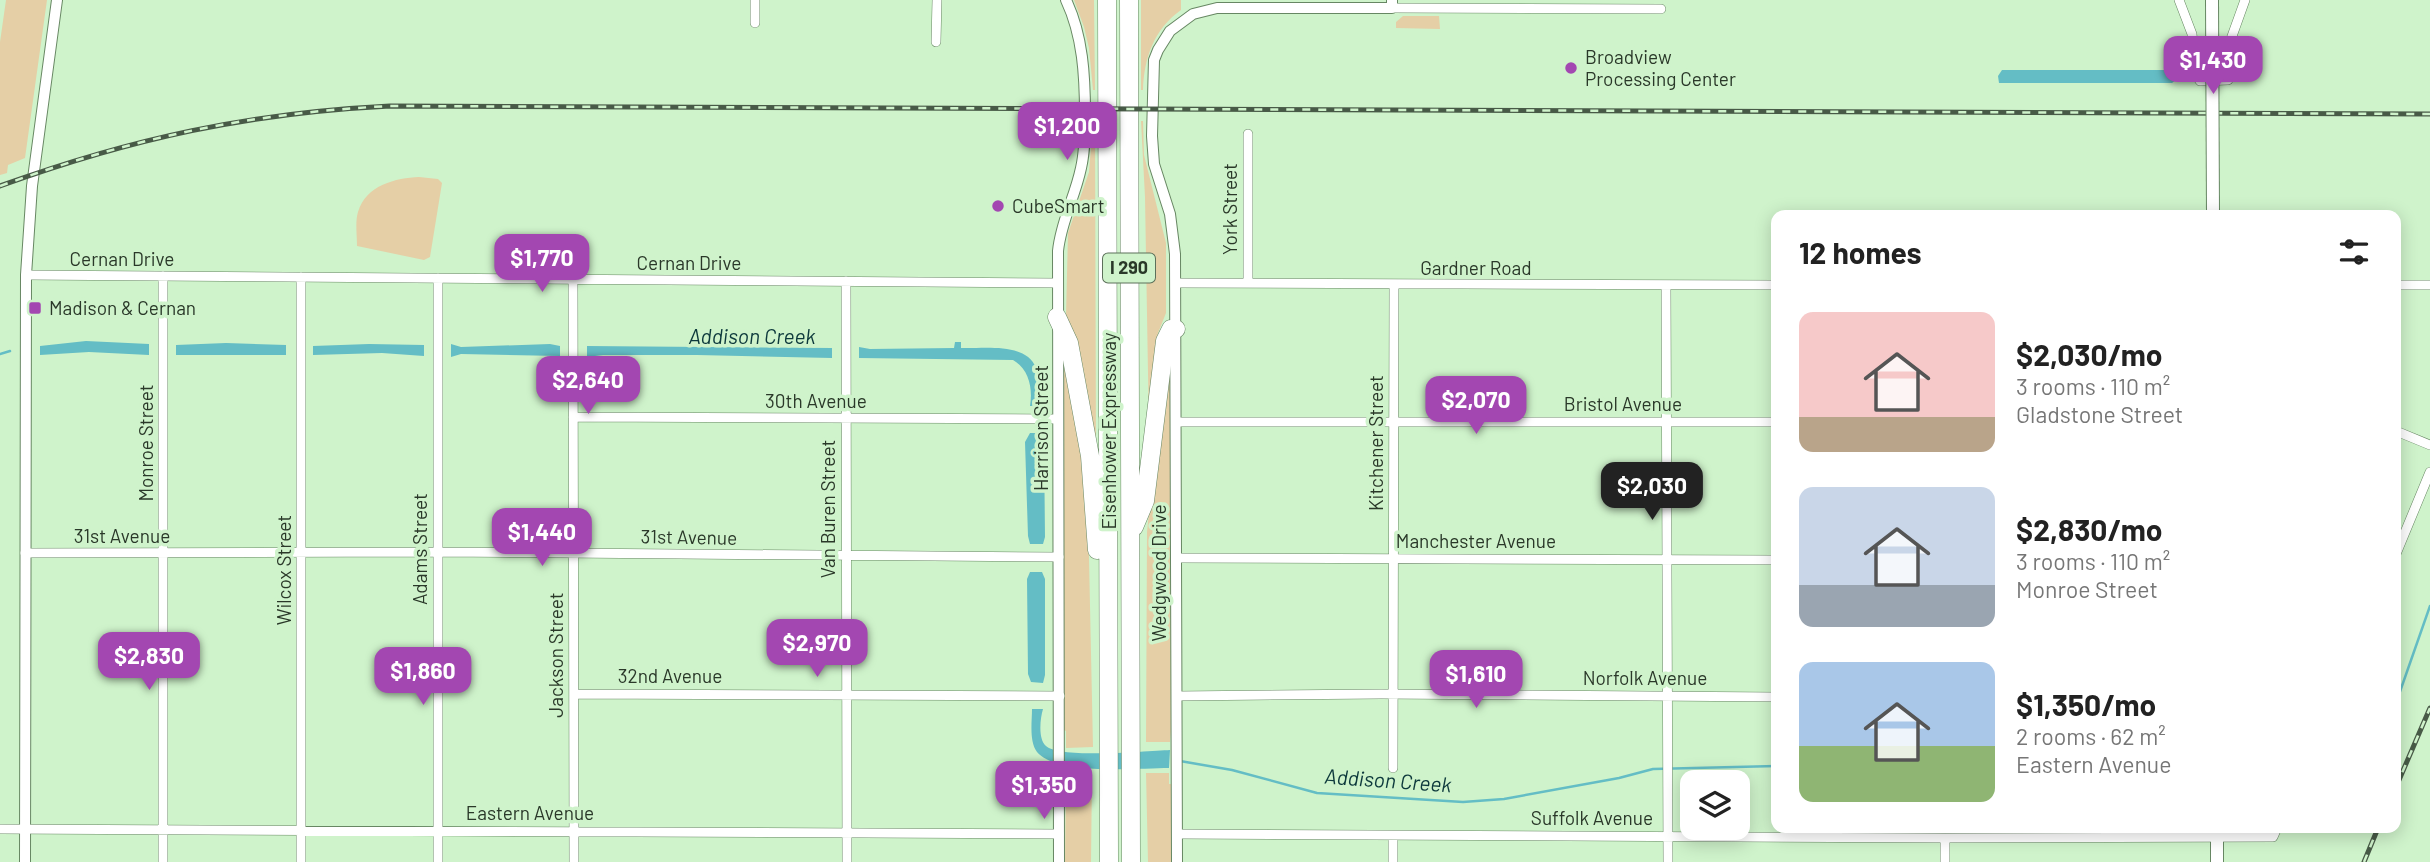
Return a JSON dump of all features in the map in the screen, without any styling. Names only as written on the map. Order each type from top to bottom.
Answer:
[{"type":"highway","name":"Eisenhower Expressway","points":[[1107,0],[1109,862]]},
{"type":"highway","name":"Eisenhower Expressway","points":[[1129,0],[1131,862]]},
{"type":"highway","points":[[1057,317],[1069,343],[1082,412],[1094,487],[1097,559],[1108,601]]},
{"type":"highway","points":[[1130,537],[1145,501],[1165,341],[1171,329],[1176,329]]},
{"type":"highway","points":[[1131,835],[1141,862]]},
{"type":"main road","points":[[2211,0],[2213,210]]},
{"type":"main road","points":[[2217,833],[2217,862]]},
{"type":"street","points":[[25,862],[26,275],[32,186],[57,0]]},
{"type":"street","points":[[755,0],[755,23]]},
{"type":"street","points":[[936,41],[937,0]]},
{"type":"street","name":"Harrison Street","points":[[1059,862],[1058,283],[1060,235],[1081,170],[1084,146],[1083,58],[1075,23],[1066,0]]},
{"type":"street","points":[[2179,0],[2192,34],[2196,75],[2200,81],[2228,80],[2231,39],[2245,0]]},
{"type":"street","name":"Wedgwood Drive","points":[[1177,862],[1176,283],[1174,232],[1153,149],[1154,60],[1170,31],[1193,14],[1209,9],[1254,4],[1392,4]]},
{"type":"street","points":[[1392,4],[1661,9]]},
{"type":"street","name":"York Street","points":[[1248,134],[1248,284]]},
{"type":"street","name":"Cernan Drive","points":[[26,275],[1058,283]]},
{"type":"street","name":"Monroe Street","points":[[163,276],[163,862]]},
{"type":"street","name":"Wilcox Street","points":[[301,277],[301,862]]},
{"type":"street","name":"Adams Street","points":[[438,278],[439,862]]},
{"type":"street","name":"Jackson Street","points":[[573,279],[575,862]]},
{"type":"street","name":"Van Buren Street","points":[[846,281],[847,862]]},
{"type":"street","name":"Gardner Road","points":[[1176,283],[1771,285]]},
{"type":"street","name":"Kitchener Street","points":[[1393,768],[1394,285]]},
{"type":"street","points":[[1666,285],[1668,862]]},
{"type":"street","points":[[2401,285],[2430,285]]},
{"type":"street","name":"30th Avenue","points":[[573,417],[1058,419]]},
{"type":"street","name":"Bristol Avenue","points":[[1176,422],[1771,422]]},
{"type":"street","points":[[2401,433],[2430,445]]},
{"type":"street","points":[[2401,542],[2430,472]]},
{"type":"street","name":"31st Avenue","points":[[25,553],[437,552],[1059,557]]},
{"type":"street","name":"Manchester Avenue","points":[[1176,558],[1771,560]]},
{"type":"street","name":"32nd Avenue","points":[[574,694],[1060,696]]},
{"type":"street","name":"Norfolk Avenue","points":[[1177,696],[1771,696]]},
{"type":"street","name":"Eastern Avenue","points":[[0,829],[1059,834]]},
{"type":"street","name":"Suffolk Avenue","points":[[1177,834],[1945,838],[2172,833]]},
{"type":"street","name":"Suffolk Avenue","points":[[2228,833],[2273,837],[2275,833]]},
{"type":"street","points":[[1393,836],[1393,862]]},
{"type":"street","points":[[1945,838],[1945,862]]},
{"type":"shaded area","points":[[6,0],[47,0],[25,158],[8,165],[7,173],[0,175],[0,42]]},
{"type":"shaded area","points":[[1074,0],[1094,0],[1095,90],[1089,48]]},
{"type":"shaded area","points":[[1141,0],[1181,0],[1181,10],[1164,26],[1152,45],[1143,90],[1141,90]]},
{"type":"shaded area","points":[[1403,16],[1439,16],[1440,29],[1396,28],[1396,22]]},
{"type":"shaded area","points":[[1093,121],[1096,453],[1066,316],[1068,233],[1089,172]]},
{"type":"shaded area","points":[[1141,121],[1144,155],[1166,243],[1166,313],[1158,333],[1149,432],[1145,197]]},
{"type":"shaded area","points":[[419,177],[438,179],[442,183],[430,257],[424,260],[357,246],[357,216],[368,195],[392,181]]},
{"type":"shaded area","points":[[1170,341],[1171,731],[1170,742],[1146,742],[1147,532],[1158,423]]},
{"type":"shaded area","points":[[1063,349],[1087,464],[1093,747],[1066,748],[1064,730]]},
{"type":"shaded area","points":[[1066,772],[1092,774],[1091,862],[1065,862]]},
{"type":"shaded area","points":[[1146,773],[1169,773],[1169,784],[1172,784],[1172,862],[1148,862]]},
{"type":"water","points":[[2002,70],[2175,70],[2177,73],[2176,80],[2172,83],[1999,83],[1998,76]]},
{"type":"water","points":[[86,341],[149,344],[149,355],[89,352],[40,355],[40,346]]},
{"type":"water","points":[[955,342],[961,342],[961,348],[1003,349],[1023,354],[1036,368],[1042,406],[1030,406],[1029,380],[1023,368],[1013,360],[859,358],[859,347],[954,348]]},
{"type":"water","points":[[451,344],[461,347],[550,344],[560,346],[560,356],[461,354],[451,357]]},
{"type":"water","points":[[176,345],[286,345],[286,355],[176,355]]},
{"type":"water","points":[[424,345],[424,356],[382,353],[313,355],[313,346]]},
{"type":"water","points":[[587,346],[832,348],[832,358],[697,355],[587,357]]},
{"type":"water","points":[[1030,433],[1042,433],[1044,441],[1043,544],[1030,544],[1028,536],[1025,442]]},
{"type":"water","points":[[1030,572],[1042,572],[1045,579],[1043,683],[1031,682],[1028,674],[1027,579]]},
{"type":"water","points":[[1032,709],[1043,709],[1043,743],[1054,750],[1124,753],[1170,750],[1169,768],[1079,768],[1047,760],[1037,752],[1033,742]]},
{"type":"waterway","name":"Addison Creek","points":[[0,354],[10,351]]},
{"type":"waterway","name":"Addison Creek","points":[[2401,689],[2430,606]]},
{"type":"waterway","name":"Addison Creek","points":[[1180,761],[1232,770],[1317,793],[1463,802],[1504,799],[1619,778],[1653,769],[1771,766]]},
{"type":"railway","points":[[0,186],[97,154],[192,131],[288,115],[390,106],[2430,114]]},
{"type":"railway","points":[[2401,775],[2430,708]]},
{"type":"railway","points":[[2364,862],[2376,833]]},
{"type":"place","name":"Broadview Processing Center","points":[[1571,68]]},
{"type":"place","name":"CubeSmart","points":[[998,206]]},
{"type":"place","name":"Madison & Cernan","points":[[35,308]]}]
